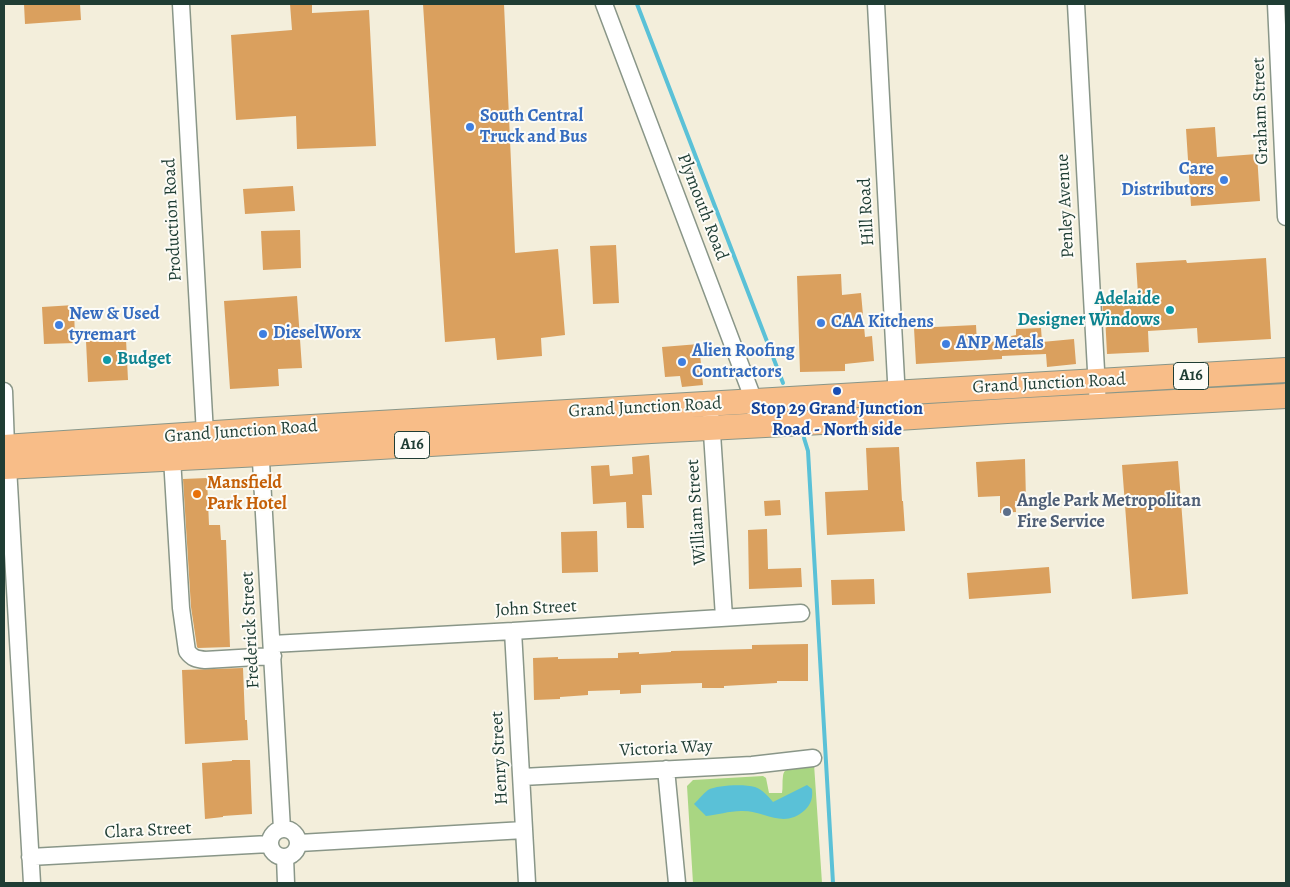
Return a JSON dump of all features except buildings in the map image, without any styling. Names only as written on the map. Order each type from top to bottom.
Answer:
[{"type":"highway","name":"Grand Junction Road","points":[[5,457],[205,434],[260,430],[1286,370]]},
{"type":"highway","name":"Grand Junction Road","points":[[5,457],[172,458],[261,454],[1286,396]]},
{"type":"highway","points":[[562,413],[564,436]]},
{"type":"street","name":"Production Road","points":[[181,4],[205,434]]},
{"type":"street","name":"Plymouth Road","points":[[604,4],[754,401],[756,425]]},
{"type":"street","name":"Hill Road","points":[[876,4],[898,418]]},
{"type":"street","name":"Penley Avenue","points":[[1076,4],[1098,407]]},
{"type":"street","name":"Graham Street","points":[[1276,4],[1283,89],[1286,217]]},
{"type":"street","points":[[1004,387],[1007,411]]},
{"type":"street","points":[[4,391],[5,457],[32,883]]},
{"type":"street","name":"William Street","points":[[710,404],[724,617]]},
{"type":"street","name":"Frederick Street","points":[[260,430],[282,829]]},
{"type":"street","name":"John Street","points":[[172,458],[180,608],[187,651],[195,659],[205,660],[272,650],[513,630],[801,613]]},
{"type":"street","name":"Henry Street","points":[[513,630],[527,883]]},
{"type":"street","name":"Victoria Way","points":[[522,777],[752,765],[813,758]]},
{"type":"street","points":[[666,769],[677,883]]},
{"type":"street","points":[[282,829],[288,829],[297,836],[299,843],[295,852],[290,856],[278,856],[269,844],[272,834],[282,829]]},
{"type":"street","points":[[299,843],[524,830]]},
{"type":"street","name":"Clara Street","points":[[30,857],[269,844]]},
{"type":"street","points":[[284,857],[286,883]]},
{"type":"green space","points":[[814,764],[822,883],[693,883],[687,786],[693,780],[763,776],[766,778],[769,793],[782,793],[783,776],[787,769]]},
{"type":"water","points":[[738,785],[755,787],[763,791],[773,802],[807,785],[812,789],[810,803],[797,816],[789,818],[774,818],[750,811],[706,816],[694,804],[708,790],[718,787]]},
{"type":"waterway","points":[[637,4],[783,383]]},
{"type":"waterway","points":[[804,438],[808,451],[833,883]]},
{"type":"place","name":"South Central Truck and Bus","points":[[470,127]]},
{"type":"place","name":"Care Distributors","points":[[1224,180]]},
{"type":"place","name":"Adelaide Designer Windows","points":[[1170,310]]},
{"type":"place","name":"CAA Kitchens","points":[[821,323]]},
{"type":"place","name":"New & Used tyremart","points":[[59,325]]},
{"type":"place","name":"DieselWorx","points":[[263,334]]},
{"type":"place","name":"ANP Metals","points":[[946,344]]},
{"type":"place","name":"Budget","points":[[107,360]]},
{"type":"place","name":"Alien Roofing Contractors","points":[[682,362]]},
{"type":"place","name":"Stop 29 Grand Junction Road - North side","points":[[837,391]]},
{"type":"place","name":"Mansfield Park Hotel","points":[[197,494]]},
{"type":"place","name":"Angle Park Metropolitan Fire Service","points":[[1007,512]]}]
